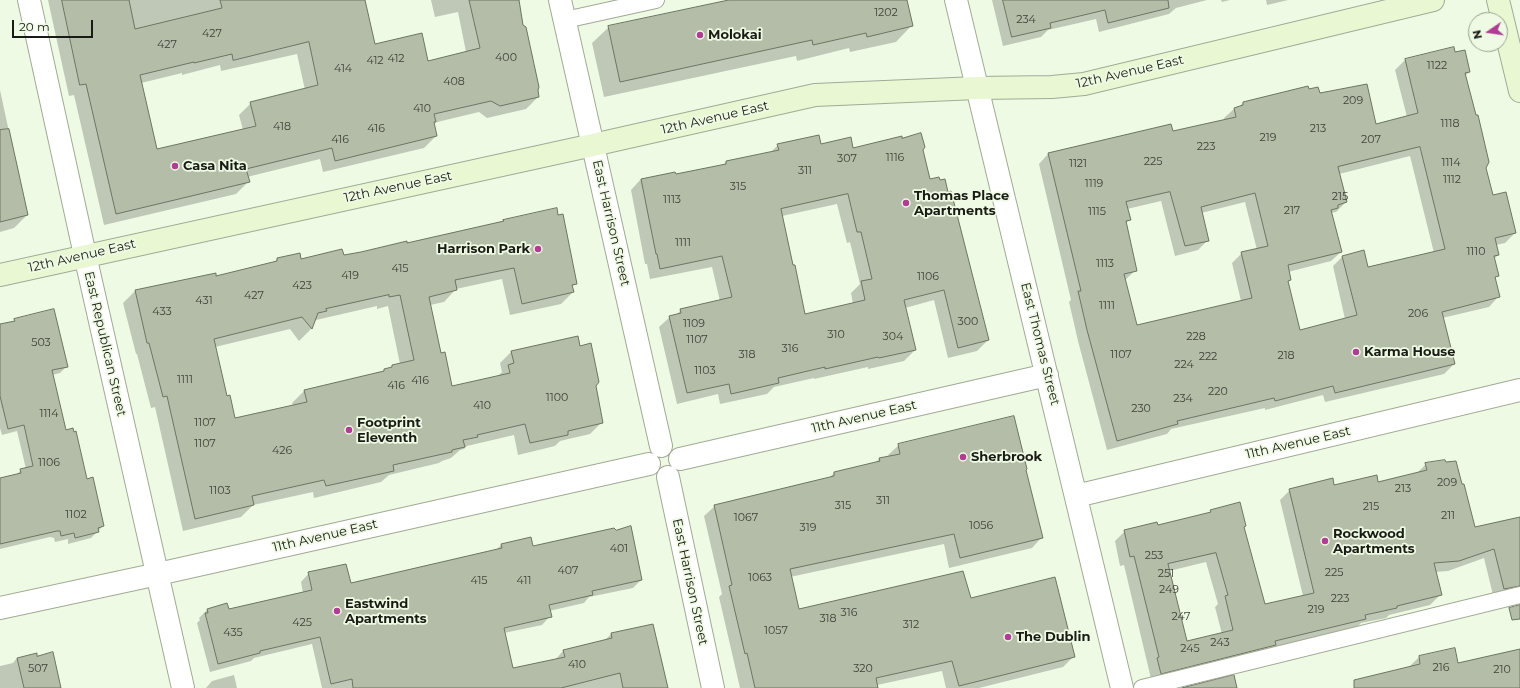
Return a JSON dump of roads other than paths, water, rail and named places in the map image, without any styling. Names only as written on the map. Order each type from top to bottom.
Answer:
[{"type":"street","name":"East Republican Street","points":[[29,0],[183,688]]},
{"type":"street","name":"East Thomas Street","points":[[956,0],[1123,687]]},
{"type":"street","name":"12th Avenue East","points":[[0,275],[815,95],[977,88],[1052,87],[1084,84],[1433,0]]},
{"type":"street","points":[[1498,0],[1520,91]]},
{"type":"street","name":"East Harrison Street","points":[[563,10],[593,145],[655,455]]},
{"type":"street","name":"11th Avenue East","points":[[680,459],[1047,375]]},
{"type":"street","name":"11th Avenue East","points":[[1076,496],[1520,390]]},
{"type":"street","points":[[668,446],[673,447],[680,459],[678,470],[675,473],[668,477],[656,474],[655,455],[668,446]]},
{"type":"street","name":"11th Avenue East","points":[[0,608],[158,574],[655,455]]},
{"type":"street","name":"East Harrison Street","points":[[668,477],[713,688]]},
{"type":"lane","points":[[563,10],[656,0]]},
{"type":"lane","points":[[1123,687],[1520,595]]},
{"type":"place","name":"Molokai","points":[[700,35]]},
{"type":"place","name":"Casa Nita","points":[[175,166]]},
{"type":"place","name":"Thomas Place Apartments","points":[[906,203]]},
{"type":"place","name":"Harrison Park","points":[[538,249]]},
{"type":"place","name":"Karma House","points":[[1356,352]]},
{"type":"place","name":"Footprint Eleventh","points":[[349,430]]},
{"type":"place","name":"Sherbrook","points":[[963,457]]},
{"type":"place","name":"Rockwood Apartments","points":[[1325,541]]},
{"type":"place","name":"Eastwind Apartments","points":[[337,611]]},
{"type":"place","name":"The Dublin","points":[[1008,637]]}]
